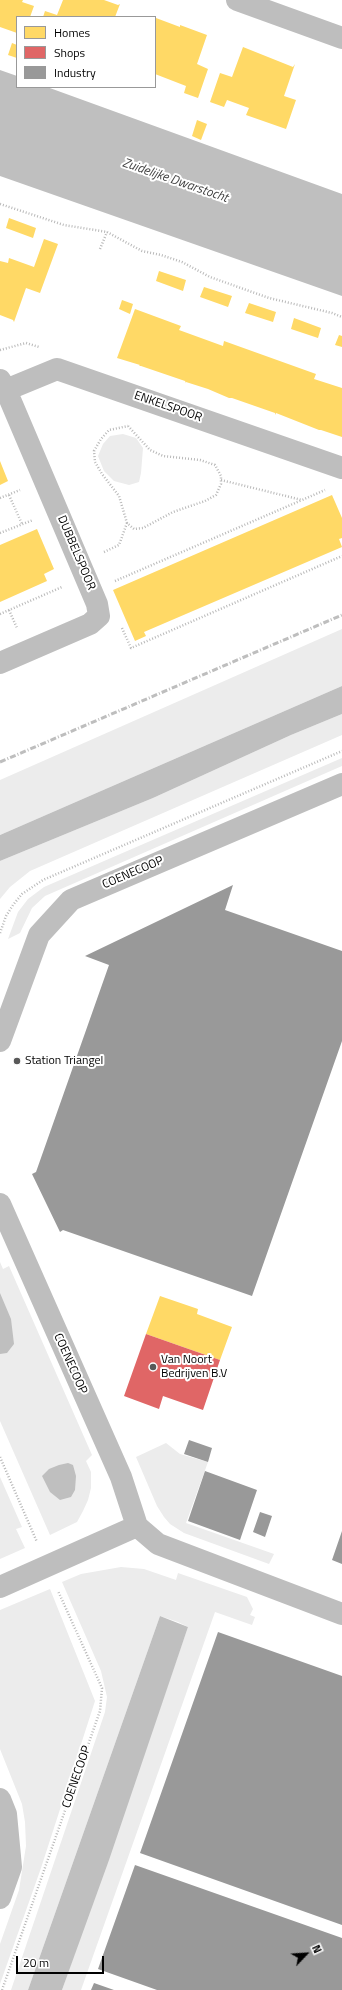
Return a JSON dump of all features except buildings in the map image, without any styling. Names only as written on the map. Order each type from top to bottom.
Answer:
[{"type":"street","points":[[237,0],[342,38]]},
{"type":"street","name":"ENKELSPOOR","points":[[3,385],[57,369],[342,468]]},
{"type":"street","name":"DUBBELSPOOR","points":[[3,385],[98,604],[99,616]]},
{"type":"street","points":[[0,663],[90,624],[99,616]]},
{"type":"street","name":"COENECOOP","points":[[0,1041],[39,936],[71,900],[342,784]]},
{"type":"street","name":"COENECOOP","points":[[0,1204],[120,1477],[136,1526]]},
{"type":"street","points":[[0,1587],[48,1567],[136,1526],[158,1544],[342,1614]]},
{"type":"street","points":[[0,1799],[6,1814],[11,1867],[0,1898]]},
{"type":"path","points":[[0,204],[64,225],[107,232],[142,251],[182,262],[210,277],[239,288],[269,298],[332,313],[342,317]]},
{"type":"path","points":[[100,249],[107,232]]},
{"type":"path","points":[[0,350],[26,343],[41,348]]},
{"type":"path","points":[[128,426],[150,450],[163,456],[200,460],[215,465],[222,476],[222,480],[216,495],[205,501],[173,512],[143,528],[134,529],[127,523],[119,496],[102,474],[95,462],[94,450],[109,430],[128,426]]},
{"type":"path","points":[[222,480],[302,500]]},
{"type":"path","points":[[114,581],[330,488]]},
{"type":"path","points":[[9,495],[22,524]]},
{"type":"path","points":[[0,533],[57,509]]},
{"type":"path","points":[[0,614],[83,570],[118,545],[127,523]]},
{"type":"path","points":[[99,616],[122,626],[131,648],[342,556]]},
{"type":"path","name":"COENECOOP","points":[[0,1457],[102,1688],[100,1711],[2,1990]]},
{"type":"shaded area","points":[[123,434],[136,438],[143,448],[139,482],[129,485],[114,481],[104,471],[98,456],[103,444],[110,436]]},
{"type":"shaded area","points":[[342,629],[342,686],[0,835],[0,780]]},
{"type":"shaded area","points":[[342,714],[342,735],[30,871],[10,887],[0,899],[0,861],[153,798],[291,735]]},
{"type":"shaded area","points":[[342,758],[342,766],[45,896],[32,908],[20,933],[8,939],[18,912],[28,899],[44,887]]},
{"type":"shaded area","points":[[0,1262],[3,1269],[9,1266],[92,1455],[86,1461],[91,1472],[91,1488],[83,1511],[77,1522],[50,1535],[0,1421]]},
{"type":"shaded area","points":[[166,1443],[180,1454],[208,1462],[186,1523],[274,1554],[269,1564],[184,1533],[170,1524],[164,1517],[157,1506],[136,1457]]},
{"type":"shaded area","points":[[0,1477],[22,1527],[16,1529],[25,1548],[0,1559]]},
{"type":"shaded area","points":[[121,1567],[144,1569],[176,1580],[178,1573],[247,1597],[253,1609],[250,1615],[255,1617],[252,1625],[215,1612],[81,1990],[62,1990],[188,1627],[160,1616],[28,1990],[11,1990],[105,1712],[107,1697],[101,1671],[62,1582],[81,1574]]},
{"type":"shaded area","points":[[50,1589],[95,1701],[41,1868],[0,1984],[0,1944],[19,1890],[26,1846],[25,1822],[22,1804],[0,1749],[0,1610]]},
{"type":"water","name":"Zuidelijke Dwarstocht","points":[[0,70],[16,76],[16,88],[50,88],[342,194],[342,296],[0,176]]},
{"type":"water","points":[[342,686],[342,714],[291,735],[153,798],[0,861],[0,835]]},
{"type":"water","points":[[0,1293],[11,1319],[14,1344],[7,1353],[0,1354]]},
{"type":"water","points":[[68,1463],[73,1465],[76,1476],[75,1490],[71,1497],[60,1500],[50,1492],[42,1476],[49,1469]]},
{"type":"water","points":[[160,1616],[188,1627],[109,1860],[62,1990],[28,1990]]},
{"type":"railway","points":[[0,762],[342,615]]},
{"type":"place","name":"Station Triangel","points":[[17,1061]]},
{"type":"place","name":"Van Noort Bedrijven B.V","points":[[153,1367]]}]
